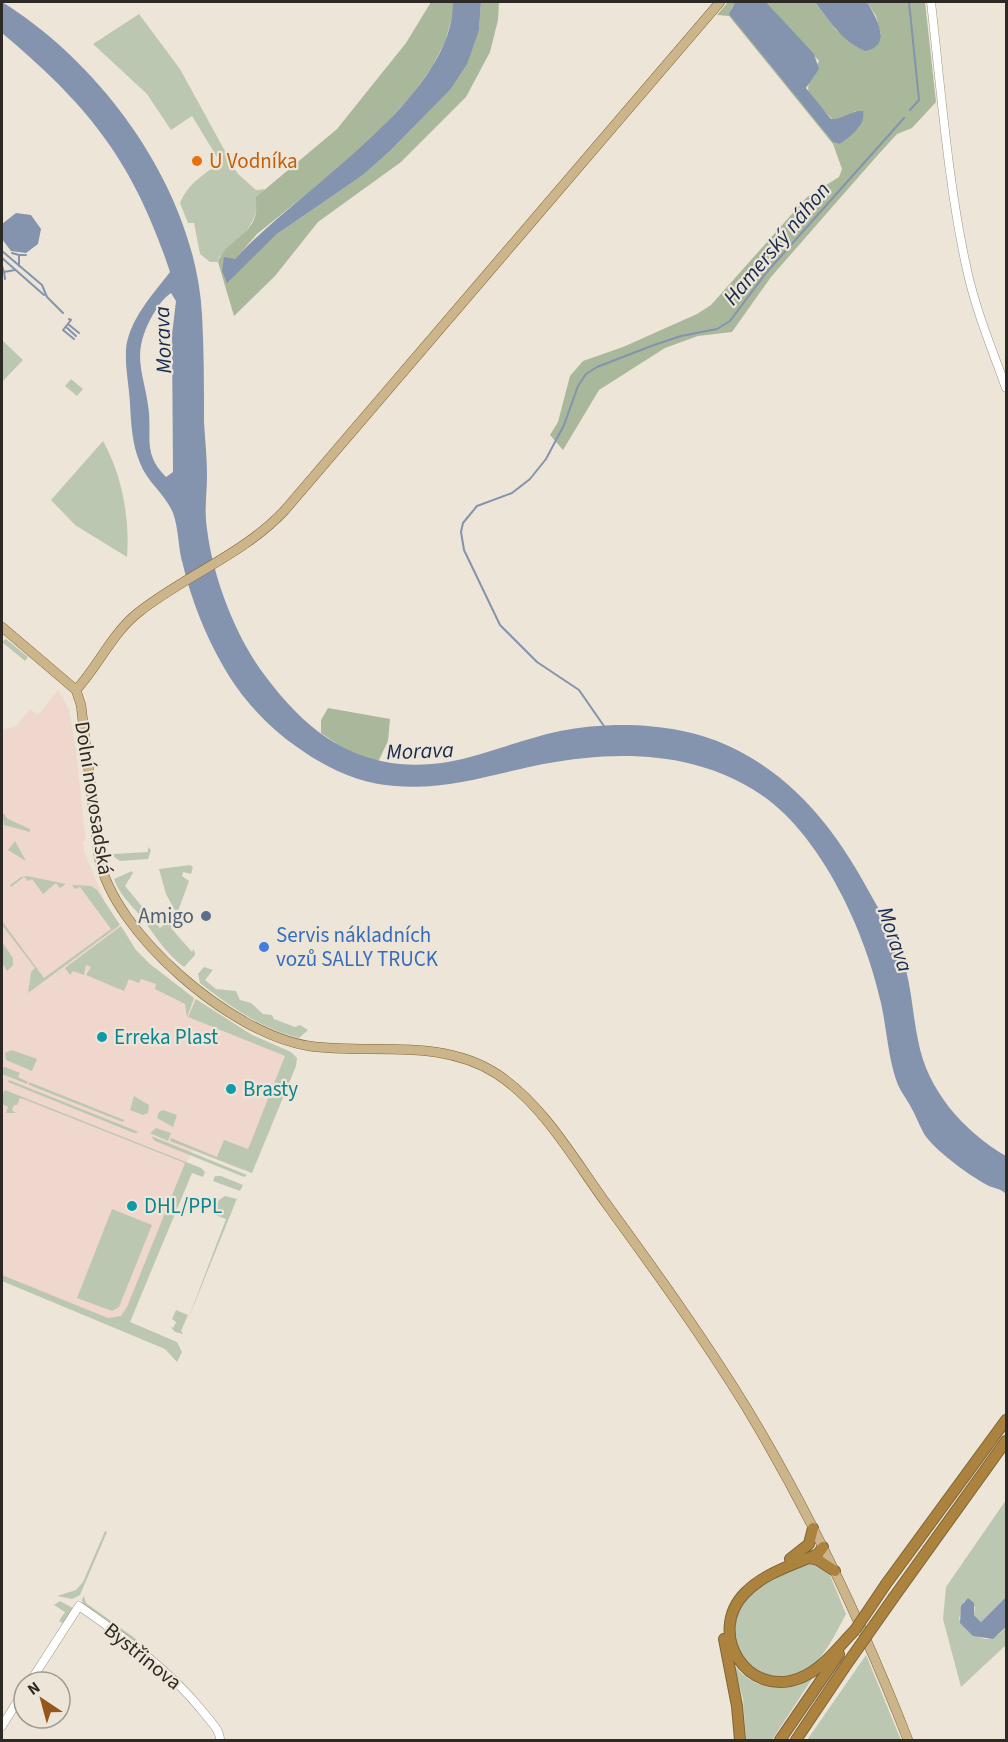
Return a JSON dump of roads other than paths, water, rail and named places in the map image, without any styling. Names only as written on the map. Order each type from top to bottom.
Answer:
[{"type":"highway","points":[[780,1740],[842,1646],[1006,1420]]},
{"type":"highway","points":[[798,1740],[849,1661],[1006,1441]]},
{"type":"highway","points":[[740,1740],[737,1706],[725,1649],[725,1618],[731,1603],[744,1587],[804,1555],[813,1528]]},
{"type":"highway","points":[[823,1547],[813,1547],[764,1579],[739,1599],[729,1622],[732,1650],[744,1667],[754,1676],[781,1683],[811,1673],[842,1646]]},
{"type":"highway","points":[[804,1555],[818,1560],[835,1571]]},
{"type":"main road","points":[[2,627],[76,690],[128,621],[166,593],[245,545],[269,527],[294,501],[720,2]]},
{"type":"main road","name":"Dolní novosadská","points":[[76,690],[80,702],[100,865],[120,907],[138,932],[168,964],[206,996],[260,1029],[308,1046],[408,1049],[446,1054],[484,1067],[521,1094],[554,1131],[703,1339],[760,1431],[835,1571],[908,1740]]},
{"type":"street","points":[[931,2],[956,206],[967,270],[979,315],[1006,388]]},
{"type":"street","name":"Bystřinova","points":[[38,1670],[79,1606],[139,1648],[173,1677],[216,1728],[220,1740]]},
{"type":"street","points":[[2,1726],[12,1710]]},
{"type":"water","points":[[2,2],[40,28],[75,60],[108,96],[138,136],[163,178],[182,222],[196,268],[202,314],[207,468],[206,515],[210,548],[220,587],[236,626],[255,661],[284,699],[303,719],[344,748],[392,763],[419,765],[448,762],[560,731],[626,725],[672,729],[694,734],[715,740],[758,762],[779,777],[815,812],[846,852],[859,874],[900,951],[910,987],[918,1040],[930,1076],[938,1092],[962,1121],[990,1146],[1006,1156],[1006,1194],[964,1170],[939,1151],[925,1135],[895,1075],[874,976],[853,918],[839,889],[805,836],[785,814],[763,796],[736,780],[708,769],[679,761],[620,756],[559,761],[446,784],[412,787],[382,785],[344,774],[308,755],[286,739],[255,710],[229,676],[204,628],[186,578],[173,513],[143,470],[137,456],[131,426],[126,350],[136,318],[170,272],[156,233],[124,167],[105,139],[60,86],[2,33]],"holes":[[[171,293],[176,301],[172,335],[173,472],[166,477],[154,462],[151,454],[149,413],[140,355],[145,332],[158,307]]]},
{"type":"water","points":[[453,2],[481,2],[479,30],[467,64],[450,90],[363,175],[277,234],[227,283],[222,271],[224,257],[235,259],[331,174],[400,108],[428,73],[446,38]]},
{"type":"water","points":[[735,2],[766,2],[814,54],[819,69],[806,88],[831,119],[863,111],[860,126],[840,144],[833,142],[729,14]]},
{"type":"water","points":[[815,2],[867,2],[878,23],[881,37],[879,43],[866,51],[850,42],[837,30]]},
{"type":"water","points":[[16,213],[31,215],[41,229],[38,244],[26,253],[11,251],[2,239],[2,224]]},
{"type":"water","points":[[1006,1597],[1006,1627],[993,1639],[973,1636],[960,1623],[961,1606],[968,1598],[974,1603],[974,1615],[981,1622]]},
{"type":"waterway","name":"Hamerský náhon","points":[[909,2],[919,100],[910,110]]},
{"type":"waterway","name":"Hamerský náhon","points":[[606,729],[579,690],[537,662],[500,625],[464,550],[461,532],[463,523],[477,506],[512,493],[530,479],[546,459],[564,425],[578,386],[586,374],[597,367],[654,345],[681,336],[717,329],[730,321],[766,273],[904,118]]},
{"type":"waterway","points":[[2,251],[42,285],[47,297],[63,313]]},
{"type":"waterway","points":[[12,253],[19,255],[19,266]]},
{"type":"waterway","points":[[19,255],[26,255]]},
{"type":"waterway","points":[[2,258],[44,295]]},
{"type":"waterway","points":[[2,266],[4,272],[15,270]]},
{"type":"waterway","points":[[4,272],[5,279]]},
{"type":"waterway","points":[[69,319],[71,320],[63,330],[74,339]]},
{"type":"waterway","points":[[68,324],[79,333]]},
{"type":"waterway","points":[[66,327],[76,336]]},
{"type":"place","name":"U Vodníka","points":[[197,161]]},
{"type":"place","name":"Amigo","points":[[206,916]]},
{"type":"place","name":"Servis nákladních vozů SALLY TRUCK","points":[[264,947]]},
{"type":"place","name":"Erreka Plast","points":[[102,1037]]},
{"type":"place","name":"Brasty","points":[[231,1089]]},
{"type":"place","name":"DHL/PPL","points":[[132,1206]]},
{"type":"water label","name":"Morava","points":[[162,340]]},
{"type":"water label","name":"Morava","points":[[420,750]]},
{"type":"water label","name":"Morava","points":[[896,939]]}]
